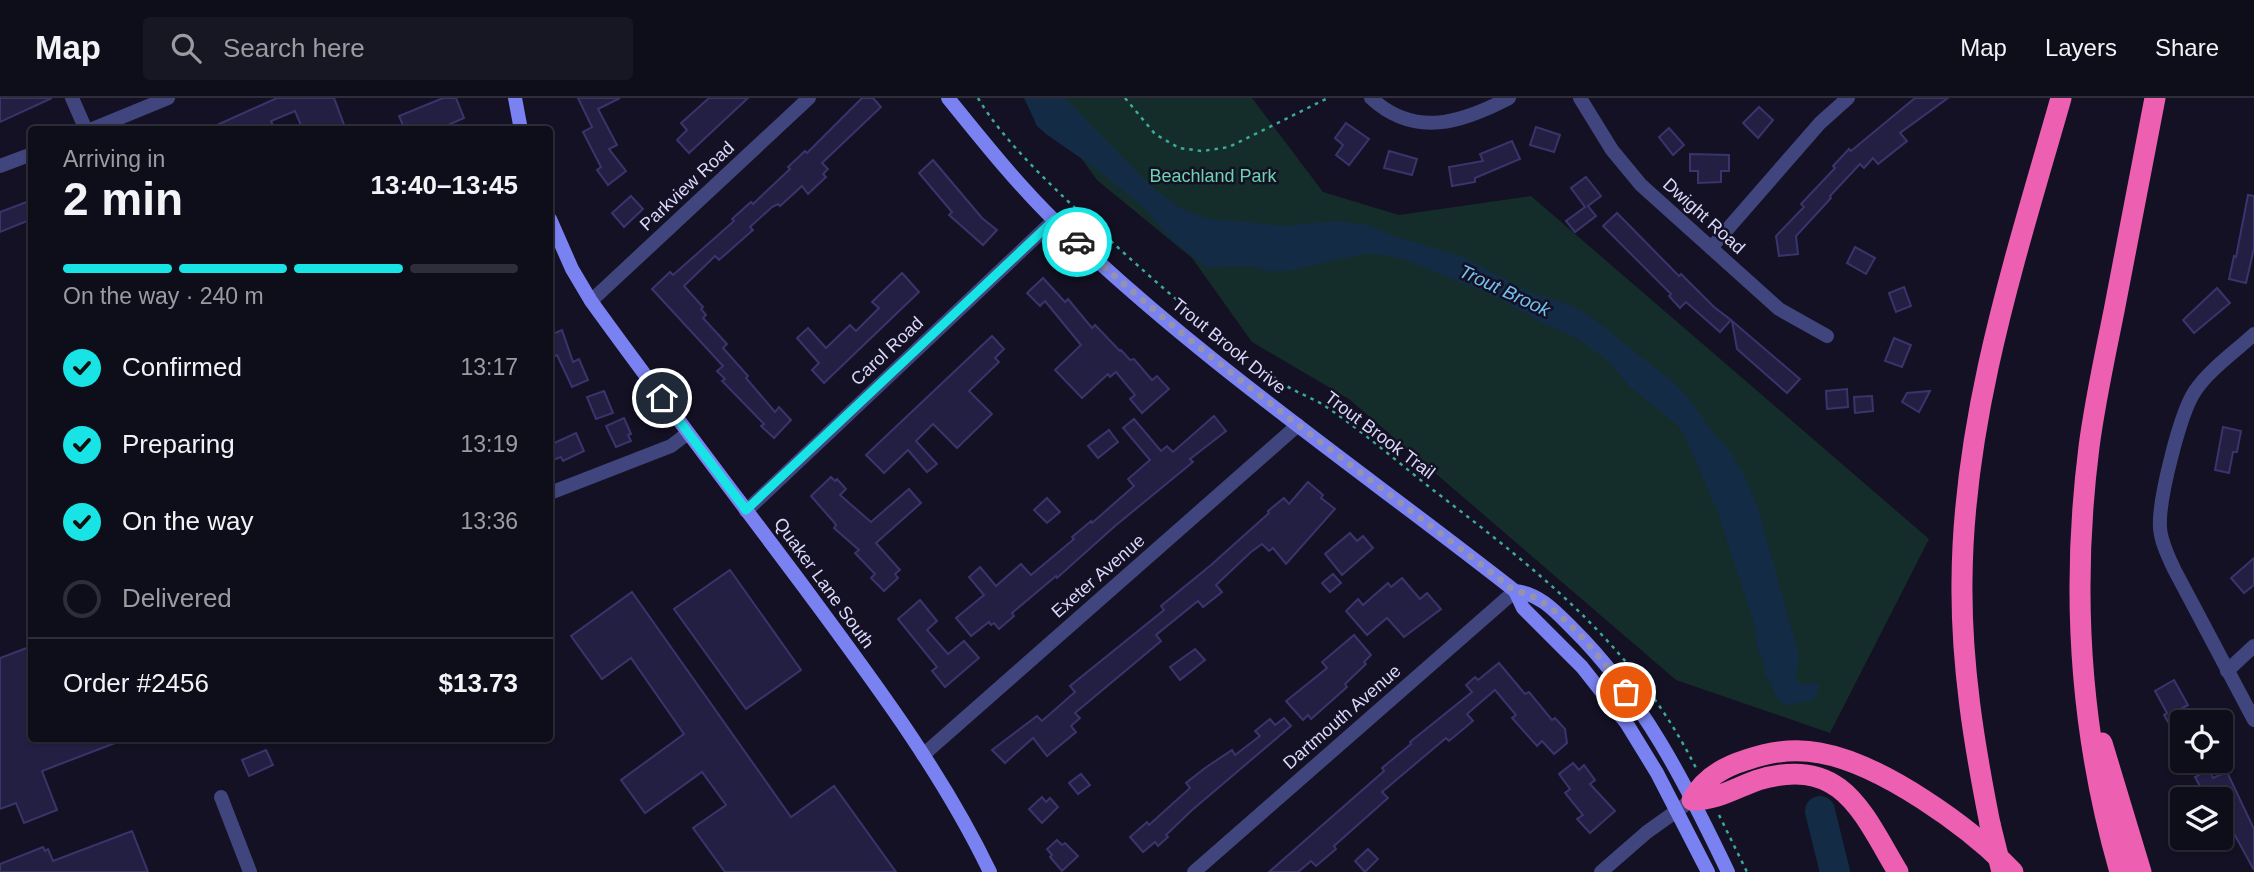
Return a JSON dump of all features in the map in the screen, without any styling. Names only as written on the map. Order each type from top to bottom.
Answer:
[{"type":"highway","points":[[2002,872],[1990,824],[1972,721],[1963,648],[1965,507],[1986,374],[2060,98]]},
{"type":"highway","points":[[2120,872],[2098,785],[2084,686],[2080,564],[2089,448],[2155,98]]},
{"type":"highway","points":[[2084,686],[2141,872]]},
{"type":"highway","points":[[1684,805],[1707,779],[1741,761],[1790,751],[1821,753],[1875,772],[1918,797],[1969,833],[2013,872]]},
{"type":"highway","points":[[1684,805],[1714,799],[1751,783],[1780,775],[1825,779],[1852,798],[1898,872]]},
{"type":"main road","points":[[514,98],[519,126]]},
{"type":"main road","name":"Trout Brook Drive","points":[[948,98],[1054,220],[1140,300],[1515,591],[1529,593],[1540,599],[1564,620],[1596,654],[1650,725],[1684,805],[1708,872]]},
{"type":"main road","name":"Quaker Lane South","points":[[553,226],[572,269],[591,301],[846,644],[923,755],[990,872]]},
{"type":"main road","name":"Trout Brook Drive","points":[[1684,805],[1728,872]]},
{"type":"street","points":[[72,98],[86,126]]},
{"type":"street","points":[[98,126],[169,98]]},
{"type":"street","name":"Parkview Road","points":[[591,301],[809,98]]},
{"type":"street","points":[[1371,98],[1391,113],[1429,123],[1462,120],[1509,98]]},
{"type":"street","name":"Dwight Road","points":[[1580,98],[1612,150],[1641,185],[1779,309],[1827,336]]},
{"type":"street","points":[[1712,248],[1820,123],[1848,98]]},
{"type":"street","points":[[0,166],[28,155]]},
{"type":"street","name":"Carol Road","points":[[746,510],[1054,220]]},
{"type":"street","points":[[2254,334],[2206,378],[2187,405],[2161,508],[2160,528],[2164,547],[2174,569],[2254,720]]},
{"type":"street","name":"Exeter Avenue","points":[[923,755],[1298,425]]},
{"type":"street","points":[[553,492],[671,446],[688,433]]},
{"type":"street","name":"Dartmouth Avenue","points":[[1194,872],[1515,591]]},
{"type":"street","points":[[2227,671],[2254,646]]},
{"type":"street","points":[[222,797],[250,872]]},
{"type":"street","points":[[1601,872],[1647,832],[1684,805]]},
{"type":"path","name":"Trout Brook Trail","points":[[978,98],[988,116],[1007,138],[1064,197],[1152,280],[1284,384],[1327,407],[1560,592],[1591,621],[1627,662],[1665,714],[1688,753]]},
{"type":"path","points":[[1125,98],[1155,134],[1179,148],[1202,151],[1229,147],[1328,98]]},
{"type":"path","points":[[1727,830],[1747,872]]},
{"type":"green space","name":"Beachland Park","points":[[1038,98],[1252,98],[1323,192],[1399,215],[1531,196],[1929,539],[1830,733],[1676,680],[1349,399],[1252,342],[1192,258],[1097,180]]},
{"type":"water","points":[[1024,98],[1065,98],[1153,188],[1179,207],[1199,216],[1220,221],[1283,226],[1336,221],[1368,225],[1397,237],[1461,256],[1528,291],[1570,305],[1589,315],[1674,383],[1730,451],[1758,508],[1799,656],[1796,678],[1800,684],[1816,683],[1820,686],[1813,700],[1785,705],[1775,694],[1764,673],[1764,663],[1757,648],[1756,630],[1718,513],[1683,432],[1630,387],[1608,361],[1580,340],[1538,321],[1492,295],[1390,256],[1367,253],[1288,271],[1265,271],[1243,266],[1207,268],[1172,240],[1142,206],[1037,126]]},
{"type":"building","points":[[0,98],[52,98],[0,122]]},
{"type":"building","points":[[277,98],[334,98],[344,126],[301,126],[295,111],[271,121],[273,126],[215,126]]},
{"type":"building","points":[[443,98],[456,98],[464,118],[446,126],[403,126],[399,116]]},
{"type":"building","points":[[578,98],[620,98],[598,109],[617,145],[609,149],[626,171],[608,185],[597,170],[601,167],[583,132],[592,127]]},
{"type":"building","points":[[709,98],[748,98],[689,153],[677,140],[687,130],[681,123]]},
{"type":"building","points":[[862,98],[873,98],[881,107],[822,163],[828,169],[823,174],[826,177],[808,194],[802,186],[780,206],[778,204],[772,207],[750,227],[753,230],[719,260],[715,256],[684,286],[703,307],[701,309],[706,315],[703,318],[727,344],[723,348],[748,376],[746,378],[775,412],[779,407],[791,420],[774,438],[722,381],[725,379],[717,371],[723,366],[652,289],[670,272],[673,275],[734,221],[732,219],[751,202],[753,204],[790,169],[788,167],[805,151],[807,153]]},
{"type":"building","points":[[1915,98],[1948,98],[1900,133],[1907,141],[1878,164],[1873,158],[1864,168],[1860,164],[1796,236],[1798,254],[1779,256],[1776,236],[1804,207],[1801,204],[1835,168],[1833,166],[1849,149],[1851,151]]},
{"type":"building","points":[[1759,107],[1773,120],[1758,138],[1743,123]]},
{"type":"building","points":[[1346,123],[1369,139],[1349,165],[1336,155],[1343,145],[1335,138]]},
{"type":"building","points":[[1536,127],[1560,135],[1554,152],[1530,145]]},
{"type":"building","points":[[1669,128],[1684,145],[1673,155],[1659,137]]},
{"type":"building","points":[[1512,141],[1520,159],[1475,178],[1475,182],[1452,186],[1449,167],[1483,161],[1480,154]]},
{"type":"building","points":[[1389,151],[1417,159],[1412,175],[1384,168]]},
{"type":"building","points":[[1690,154],[1729,155],[1729,171],[1721,171],[1721,182],[1698,183],[1698,171],[1690,171]]},
{"type":"building","points":[[933,160],[982,218],[997,230],[983,245],[949,215],[952,212],[919,173]]},
{"type":"building","points":[[1586,177],[1601,196],[1588,206],[1596,216],[1575,232],[1566,221],[1585,207],[1571,188]]},
{"type":"building","points":[[2248,195],[2254,196],[2254,248],[2246,283],[2229,279]]},
{"type":"building","points":[[631,196],[643,209],[624,227],[612,213]]},
{"type":"building","points":[[28,202],[28,221],[0,232],[0,212]]},
{"type":"building","points":[[1617,213],[1679,276],[1681,274],[1731,320],[1720,332],[1686,302],[1680,308],[1669,296],[1671,294],[1603,226]]},
{"type":"building","points":[[1855,247],[1875,258],[1866,274],[1847,263]]},
{"type":"building","points":[[902,273],[919,292],[824,383],[812,370],[819,363],[797,338],[808,328],[826,348],[850,325],[856,331],[879,308],[872,302]]},
{"type":"building","points":[[1043,278],[1065,302],[1068,299],[1092,328],[1095,325],[1130,360],[1134,359],[1152,380],[1157,376],[1169,389],[1142,413],[1130,399],[1135,395],[1116,372],[1110,377],[1108,374],[1082,398],[1055,370],[1081,345],[1045,301],[1040,306],[1027,293]]},
{"type":"building","points":[[1904,287],[1911,306],[1896,312],[1889,293]]},
{"type":"building","points":[[2217,288],[2230,303],[2194,333],[2183,320]]},
{"type":"building","points":[[1732,321],[1800,379],[1787,393],[1737,349]]},
{"type":"building","points":[[562,330],[573,362],[579,359],[588,380],[572,387],[557,355],[553,357],[553,334]]},
{"type":"building","points":[[992,336],[1004,349],[995,358],[999,362],[969,391],[992,414],[957,448],[933,424],[916,441],[937,464],[927,472],[908,450],[884,473],[866,455]]},
{"type":"building","points":[[1894,338],[1911,345],[1902,367],[1885,361]]},
{"type":"building","points":[[1847,389],[1848,407],[1827,409],[1826,391]]},
{"type":"building","points":[[604,391],[613,413],[596,419],[587,397]]},
{"type":"building","points":[[1930,391],[1919,412],[1902,402],[1907,393]]},
{"type":"building","points":[[1872,396],[1873,411],[1855,413],[1854,397]]},
{"type":"building","points":[[1214,416],[1226,431],[1190,459],[1193,462],[1012,613],[1014,616],[999,629],[989,622],[971,636],[956,618],[984,595],[969,577],[980,567],[996,586],[1021,564],[1031,575],[1134,486],[1128,479],[1150,460],[1123,428],[1134,419],[1161,451],[1167,446],[1173,452]]},
{"type":"building","points":[[624,418],[631,441],[616,447],[606,426]]},
{"type":"building","points":[[2223,427],[2241,431],[2229,473],[2215,470]]},
{"type":"building","points":[[1109,430],[1118,442],[1098,458],[1088,446]]},
{"type":"building","points":[[576,433],[584,451],[563,461],[561,457],[553,460],[553,444]]},
{"type":"building","points":[[831,477],[835,481],[837,479],[846,489],[840,495],[871,522],[909,489],[921,503],[876,543],[900,570],[895,574],[898,578],[884,591],[871,578],[875,574],[855,553],[859,550],[834,528],[836,525],[811,496]]},
{"type":"building","points":[[1308,482],[1323,495],[1321,498],[1335,509],[1286,564],[1273,548],[1269,551],[1262,544],[1251,552],[1216,585],[1222,592],[1203,607],[1198,601],[1156,635],[1161,641],[1075,713],[1080,718],[1071,726],[1076,732],[1047,756],[1033,738],[1005,763],[992,750],[1037,716],[1042,721],[1075,692],[1070,686],[1164,610],[1161,606],[1211,565],[1269,513],[1268,511],[1284,498],[1289,504]]},
{"type":"building","points":[[1047,498],[1060,512],[1047,523],[1034,510]]},
{"type":"building","points":[[1350,533],[1357,541],[1363,536],[1373,548],[1342,575],[1325,554]]},
{"type":"building","points":[[2254,558],[2254,585],[2244,593],[2231,578]]},
{"type":"building","points":[[730,570],[801,670],[746,709],[674,609]]},
{"type":"building","points":[[1333,574],[1341,583],[1330,592],[1322,583]]},
{"type":"building","points":[[1402,578],[1420,599],[1427,593],[1441,609],[1404,637],[1387,618],[1367,635],[1346,611],[1358,599],[1363,605],[1388,583],[1391,587]]},
{"type":"building","points":[[632,592],[791,817],[834,786],[896,872],[725,872],[693,828],[726,805],[702,772],[645,813],[621,780],[684,734],[631,658],[602,679],[571,636]]},
{"type":"building","points":[[920,600],[937,621],[927,630],[948,654],[964,641],[979,658],[945,687],[932,671],[937,667],[898,619]]},
{"type":"building","points":[[1354,635],[1371,655],[1364,662],[1366,664],[1345,684],[1347,687],[1311,719],[1308,715],[1303,720],[1286,701],[1327,668],[1322,662]]},
{"type":"building","points":[[28,648],[28,742],[118,742],[42,771],[57,810],[24,823],[16,803],[0,809],[0,658]]},
{"type":"building","points":[[1195,649],[1205,660],[1180,680],[1170,667]]},
{"type":"building","points":[[1499,663],[1525,694],[1529,692],[1552,720],[1555,718],[1565,729],[1567,743],[1554,754],[1542,741],[1537,746],[1512,718],[1516,715],[1495,690],[1467,714],[1473,721],[1449,741],[1446,738],[1382,792],[1388,798],[1334,846],[1336,849],[1316,866],[1311,861],[1298,872],[1269,872],[1384,771],[1382,768],[1411,744],[1410,742],[1472,692],[1466,685],[1475,677],[1478,680]]},
{"type":"building","points":[[2174,680],[2188,705],[2179,710],[2170,710],[2170,725],[2164,715],[2167,713],[2155,691]]},
{"type":"building","points":[[1284,718],[1291,726],[1191,811],[1158,846],[1155,842],[1143,852],[1130,837],[1147,822],[1149,825],[1190,788],[1186,783],[1205,768],[1232,750],[1235,755],[1260,736],[1255,731],[1270,719],[1275,725]]},
{"type":"building","points":[[266,750],[273,765],[249,776],[242,760]]},
{"type":"building","points":[[1573,763],[1579,770],[1584,765],[1595,780],[1590,784],[1615,811],[1590,833],[1577,819],[1583,815],[1565,793],[1570,789],[1559,774]]},
{"type":"building","points":[[2210,773],[2213,778],[2227,773],[2254,829],[2254,870],[2233,832],[2233,787],[2200,787],[2195,777]]},
{"type":"building","points":[[1081,774],[1090,785],[1078,794],[1069,783]]},
{"type":"building","points":[[1042,797],[1046,802],[1050,798],[1058,807],[1042,823],[1029,809]]},
{"type":"building","points":[[132,831],[148,872],[0,872],[0,864],[43,847],[45,851],[48,849],[53,861]]},
{"type":"building","points":[[1057,840],[1062,845],[1065,843],[1078,856],[1062,871],[1047,849]]},
{"type":"building","points":[[1368,849],[1378,859],[1365,872],[1355,861]]},
{"type":"waterway","name":"Trout Brook","points":[[1820,811],[1835,872]]},
{"type":"way so far","points":[[1077,242],[1140,300],[1298,425],[1515,591],[1529,593],[1540,599],[1580,636],[1626,692]]},
{"type":"route","points":[[662,398],[746,510],[1054,220],[1077,242]]}]
